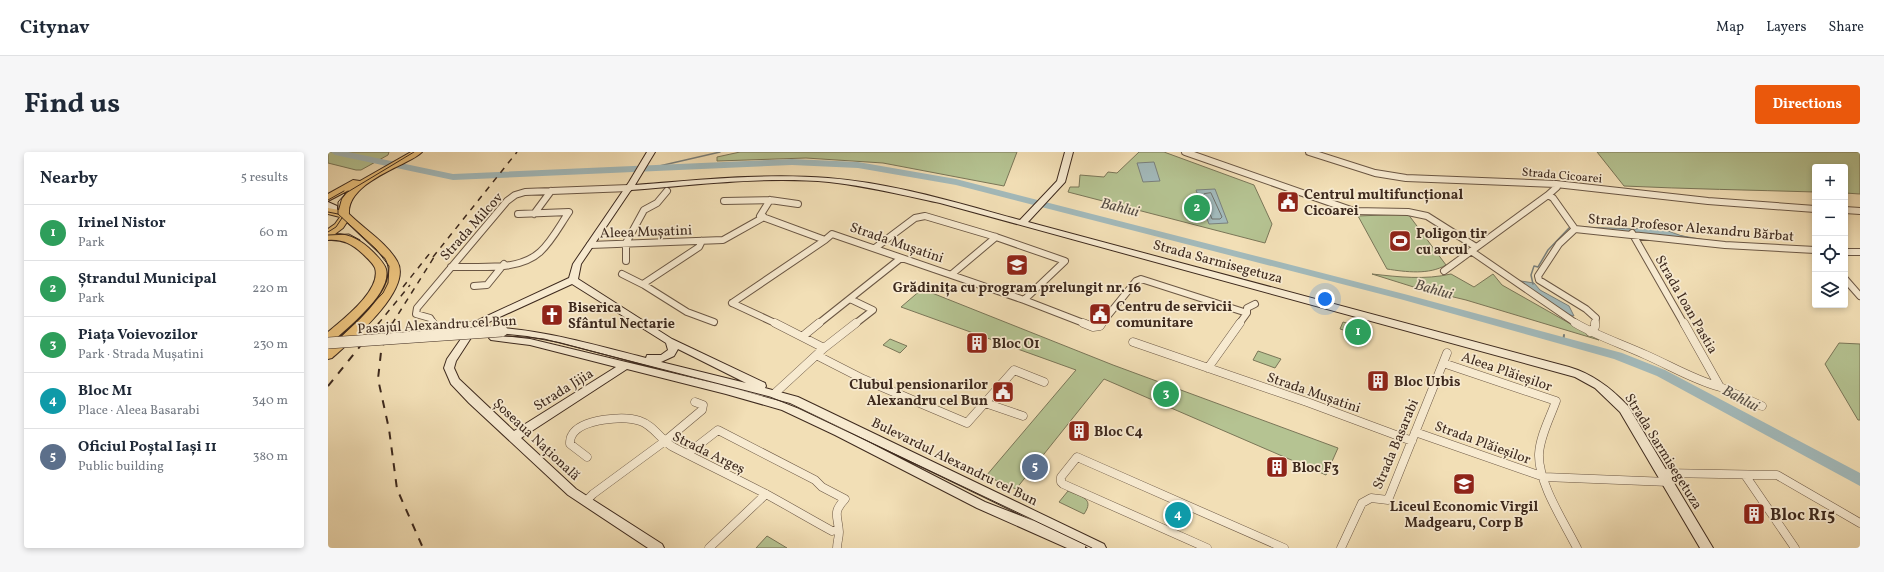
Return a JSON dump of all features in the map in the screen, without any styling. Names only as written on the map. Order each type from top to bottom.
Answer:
[{"type":"main road","points":[[331,195],[372,176],[406,155],[418,152]]},
{"type":"main road","points":[[336,211],[344,205],[351,193],[372,176]]},
{"type":"main road","points":[[328,234],[339,226],[336,211]]},
{"type":"main road","points":[[328,355],[361,323],[388,292],[394,278],[395,270],[394,264],[385,252],[336,211]]},
{"type":"main road","points":[[328,238],[342,237],[355,241],[376,262],[381,270],[380,282],[372,295],[328,339]]},
{"type":"street","points":[[1024,220],[1050,194],[1063,178],[1069,152]]},
{"type":"street","points":[[1185,152],[1354,211],[1372,213],[1404,211],[1428,216],[1566,318],[1590,332],[1646,355],[1705,383],[1720,387],[1762,406]]},
{"type":"street","name":"Strada Cicoarei","points":[[1309,152],[1376,173],[1406,178],[1556,184],[1708,201],[1812,209]]},
{"type":"street","points":[[475,325],[573,280],[577,264],[631,185],[650,153]]},
{"type":"street","name":"Strada Sarmisegetuza","points":[[631,185],[730,180],[796,179],[828,180],[874,186],[910,193],[1024,220],[1580,375],[1606,390],[1624,409],[1669,482],[1707,548]]},
{"type":"street","points":[[1444,271],[1548,195],[1557,187],[1556,184]]},
{"type":"street","name":"Strada Milcov","points":[[475,325],[441,328],[435,326],[430,318],[416,314],[417,308],[426,294],[507,201],[525,192],[631,185]]},
{"type":"street","points":[[534,214],[551,191]]},
{"type":"street","points":[[626,261],[626,243],[644,210],[657,203],[667,191]]},
{"type":"street","name":"Strada Profesor Alexandru Bărbat","points":[[1548,195],[1553,198],[1575,229],[1725,244],[1812,250]]},
{"type":"street","points":[[724,201],[770,200],[798,204]]},
{"type":"street","points":[[770,200],[760,216],[824,240]]},
{"type":"street","points":[[1848,210],[1860,211]]},
{"type":"street","points":[[451,266],[504,264],[523,261],[539,253],[569,212],[518,214]]},
{"type":"street","points":[[875,248],[919,216],[930,217],[996,237],[1065,261],[1024,300]]},
{"type":"street","name":"Aleea Mușatini","points":[[590,245],[724,240],[764,217]]},
{"type":"street","points":[[1575,229],[1570,232],[1549,257],[1538,276],[1539,280],[1586,309],[1596,318],[1595,327],[1590,332]]},
{"type":"street","name":"Strada Mușatini","points":[[824,240],[832,234],[952,274],[1096,327],[1100,326],[1136,281],[1144,279],[1247,313]]},
{"type":"street","name":"Strada Ioan Pastia","points":[[1632,234],[1720,387]]},
{"type":"street","points":[[952,274],[996,237]]},
{"type":"street","points":[[824,240],[732,303],[804,336],[824,348]]},
{"type":"street","name":"Aleea Mușatini","points":[[643,284],[699,247],[702,241]]},
{"type":"street","points":[[1848,252],[1860,252]]},
{"type":"street","points":[[804,336],[901,258]]},
{"type":"street","points":[[474,286],[487,285],[504,264]]},
{"type":"street","points":[[622,274],[643,284],[682,309],[707,321],[714,322]]},
{"type":"street","name":"Bulevardul Alexandru cel Bun","points":[[573,280],[669,341],[684,348],[786,408],[832,428],[957,493],[1079,548]]},
{"type":"street","points":[[1848,282],[1860,296]]},
{"type":"street","points":[[771,398],[818,356],[824,348],[873,310],[850,300]]},
{"type":"street","points":[[1208,368],[1247,313],[1247,308],[1255,304]]},
{"type":"street","name":"Șoseaua Națională","points":[[475,325],[451,361],[449,368],[451,375],[473,400],[572,492],[658,548]]},
{"type":"street","name":"Pasajul Alexandru cel Bun","points":[[328,343],[502,332],[527,333],[617,353]]},
{"type":"street","name":"Pasajul Alexandru cel Bun","points":[[328,350],[505,339],[530,342],[607,361]]},
{"type":"street","points":[[617,353],[628,352],[660,359],[673,351],[673,347],[669,341]]},
{"type":"street","name":"Strada Mușatini","points":[[1133,342],[1412,441]]},
{"type":"street","name":"Bulevardul Alexandru cel Bun","points":[[617,353],[771,398]]},
{"type":"street","name":"Strada Basarabi","points":[[1341,548],[1365,500],[1371,498],[1388,500],[1447,353]]},
{"type":"street","points":[[818,356],[863,379],[967,423],[1014,370],[1044,382]]},
{"type":"street","points":[[606,378],[610,372],[607,361]]},
{"type":"street","name":"Bulevardul Alexandru cel Bun","points":[[607,361],[804,405],[1100,548]]},
{"type":"street","name":"Aleea Plăieșilor","points":[[1444,363],[1556,401],[1540,452],[1544,477]]},
{"type":"street","name":"Strada Jijia","points":[[513,437],[626,365]]},
{"type":"street","points":[[587,457],[570,444],[570,436],[578,429],[608,418],[617,417],[640,420],[665,441],[702,410],[703,405],[696,402]]},
{"type":"street","points":[[985,403],[1023,416]]},
{"type":"street","points":[[687,454],[718,430],[815,480],[822,487],[845,499],[836,508],[835,518],[838,529],[837,548]]},
{"type":"street","name":"Strada Plăieșilor","points":[[1415,432],[1544,477],[1669,482]]},
{"type":"street","name":"Strada Argeș","points":[[586,501],[593,494],[665,441],[687,454],[766,494],[832,531],[838,529]]},
{"type":"street","points":[[1207,548],[1063,484],[1061,482],[1061,477],[1077,457],[1284,548]]},
{"type":"street","points":[[1663,473],[1777,475],[1785,478],[1860,523]]},
{"type":"street","points":[[1745,475],[1795,548]]},
{"type":"street","name":"Strada Plăieșilor","points":[[1544,477],[1577,548]]},
{"type":"street","points":[[709,548],[766,494]]},
{"type":"green space","points":[[328,152],[389,152],[388,155],[361,170],[356,170],[328,163]]},
{"type":"green space","points":[[740,152],[1017,152],[1004,186],[883,163],[806,158],[717,161],[717,157]]},
{"type":"green space","points":[[1139,152],[1164,152],[1254,185],[1272,224],[1265,243],[1068,192],[1070,187],[1079,187],[1080,175],[1104,177],[1108,172],[1117,173]]},
{"type":"green space","points":[[1597,152],[1860,152],[1860,194],[1848,193],[1848,164],[1812,164],[1812,192],[1624,186]]},
{"type":"green space","name":"Poligon tir cu arcul","points":[[1408,214],[1446,265],[1432,270],[1417,272],[1387,269],[1358,216]]},
{"type":"green space","points":[[1372,274],[1402,277],[1431,277],[1451,274],[1474,287],[1493,274],[1502,285],[1599,340],[1466,300],[1420,289]]},
{"type":"green space","points":[[922,289],[1113,365],[1338,448],[1326,475],[1104,379],[1016,489],[986,476],[1076,370],[901,307]]},
{"type":"green space","points":[[1343,322],[1367,329],[1364,336],[1340,329]]},
{"type":"green space","points":[[890,339],[907,346],[900,353],[883,345]]},
{"type":"green space","points":[[1839,343],[1860,344],[1860,420],[1858,420],[1825,364]]},
{"type":"green space","points":[[1258,351],[1281,359],[1275,368],[1253,360]]},
{"type":"green space","points":[[1068,491],[1082,497],[1087,501],[1087,509],[1084,514],[1059,502]]},
{"type":"green space","points":[[767,536],[787,548],[756,548]]},
{"type":"water","points":[[1154,162],[1160,181],[1143,182],[1137,163]]},
{"type":"water","points":[[1215,189],[1228,223],[1209,224],[1196,190]]},
{"type":"water","points":[[1651,226],[1691,238],[1582,227],[1635,229]]},
{"type":"water","points":[[1514,280],[1534,283],[1540,290],[1569,306],[1574,316],[1566,314]]},
{"type":"waterway","name":"Bahlui","points":[[335,152],[453,177],[792,162],[858,165],[956,182],[1404,297],[1618,356],[1661,373],[1860,480]]},
{"type":"waterway","points":[[655,167],[720,152]]},
{"type":"waterway","points":[[1533,284],[1531,275],[1534,266],[1538,267],[1548,250],[1569,228]]},
{"type":"waterway","points":[[1681,236],[1710,241]]},
{"type":"waterway","name":"Bahlui","points":[[1563,342],[1564,335]]},
{"type":"tram line","points":[[338,214],[338,202],[346,193],[414,152]]},
{"type":"tram line","points":[[328,200],[344,191]]},
{"type":"tram line","points":[[328,212],[338,214]]},
{"type":"tram line","points":[[333,345],[383,293],[388,283],[389,266],[376,249],[338,214]]},
{"type":"tram line","points":[[328,232],[336,227],[342,218]]},
{"type":"tram line","points":[[328,235],[349,234],[360,240]]},
{"type":"tram line","points":[[333,345],[463,336],[544,339],[770,397],[798,408],[1092,548]]},
{"type":"tram line","points":[[328,345],[333,345]]},
{"type":"railway","points":[[433,257],[517,152]]},
{"type":"railway","points":[[403,287],[430,253]]},
{"type":"railway","points":[[392,324],[436,254]]},
{"type":"railway","points":[[378,324],[410,285]]},
{"type":"railway","points":[[328,386],[379,323]]},
{"type":"railway","points":[[392,323],[381,352],[378,379],[389,429],[397,489],[423,548]]},
{"type":"place","name":"Centrul multifuncțional Cicoarei","points":[[1288,202]]},
{"type":"place","name":"Ștrandul Municipal","points":[[1197,208]]},
{"type":"place","name":"Poligon tir cu arcul","points":[[1400,241]]},
{"type":"place","name":"Grădinița cu program prelungit nr. 16","points":[[1017,265]]},
{"type":"place","name":"Centru de servicii comunitare","points":[[1100,314]]},
{"type":"place","name":"Biserica Sfântul Nectarie","points":[[552,315]]},
{"type":"place","name":"Irinel Nistor","points":[[1358,332]]},
{"type":"place","name":"Bloc O1","points":[[977,343]]},
{"type":"place","name":"Bloc U1bis","points":[[1378,381]]},
{"type":"place","name":"Clubul pensionarilor Alexandru cel Bun","points":[[1003,392]]},
{"type":"place","name":"Piața Voievozilor","points":[[1166,394]]},
{"type":"place","name":"Bloc C4","points":[[1079,431]]},
{"type":"place","name":"Oficiul Poștal Iași 11","points":[[1035,467]]},
{"type":"place","name":"Bloc F3","points":[[1277,467]]},
{"type":"place","name":"Liceul Economic Virgil Madgearu, Corp B","points":[[1464,484]]},
{"type":"place","name":"Bloc R15","points":[[1754,514]]},
{"type":"place","name":"Bloc M1","points":[[1178,515]]}]
